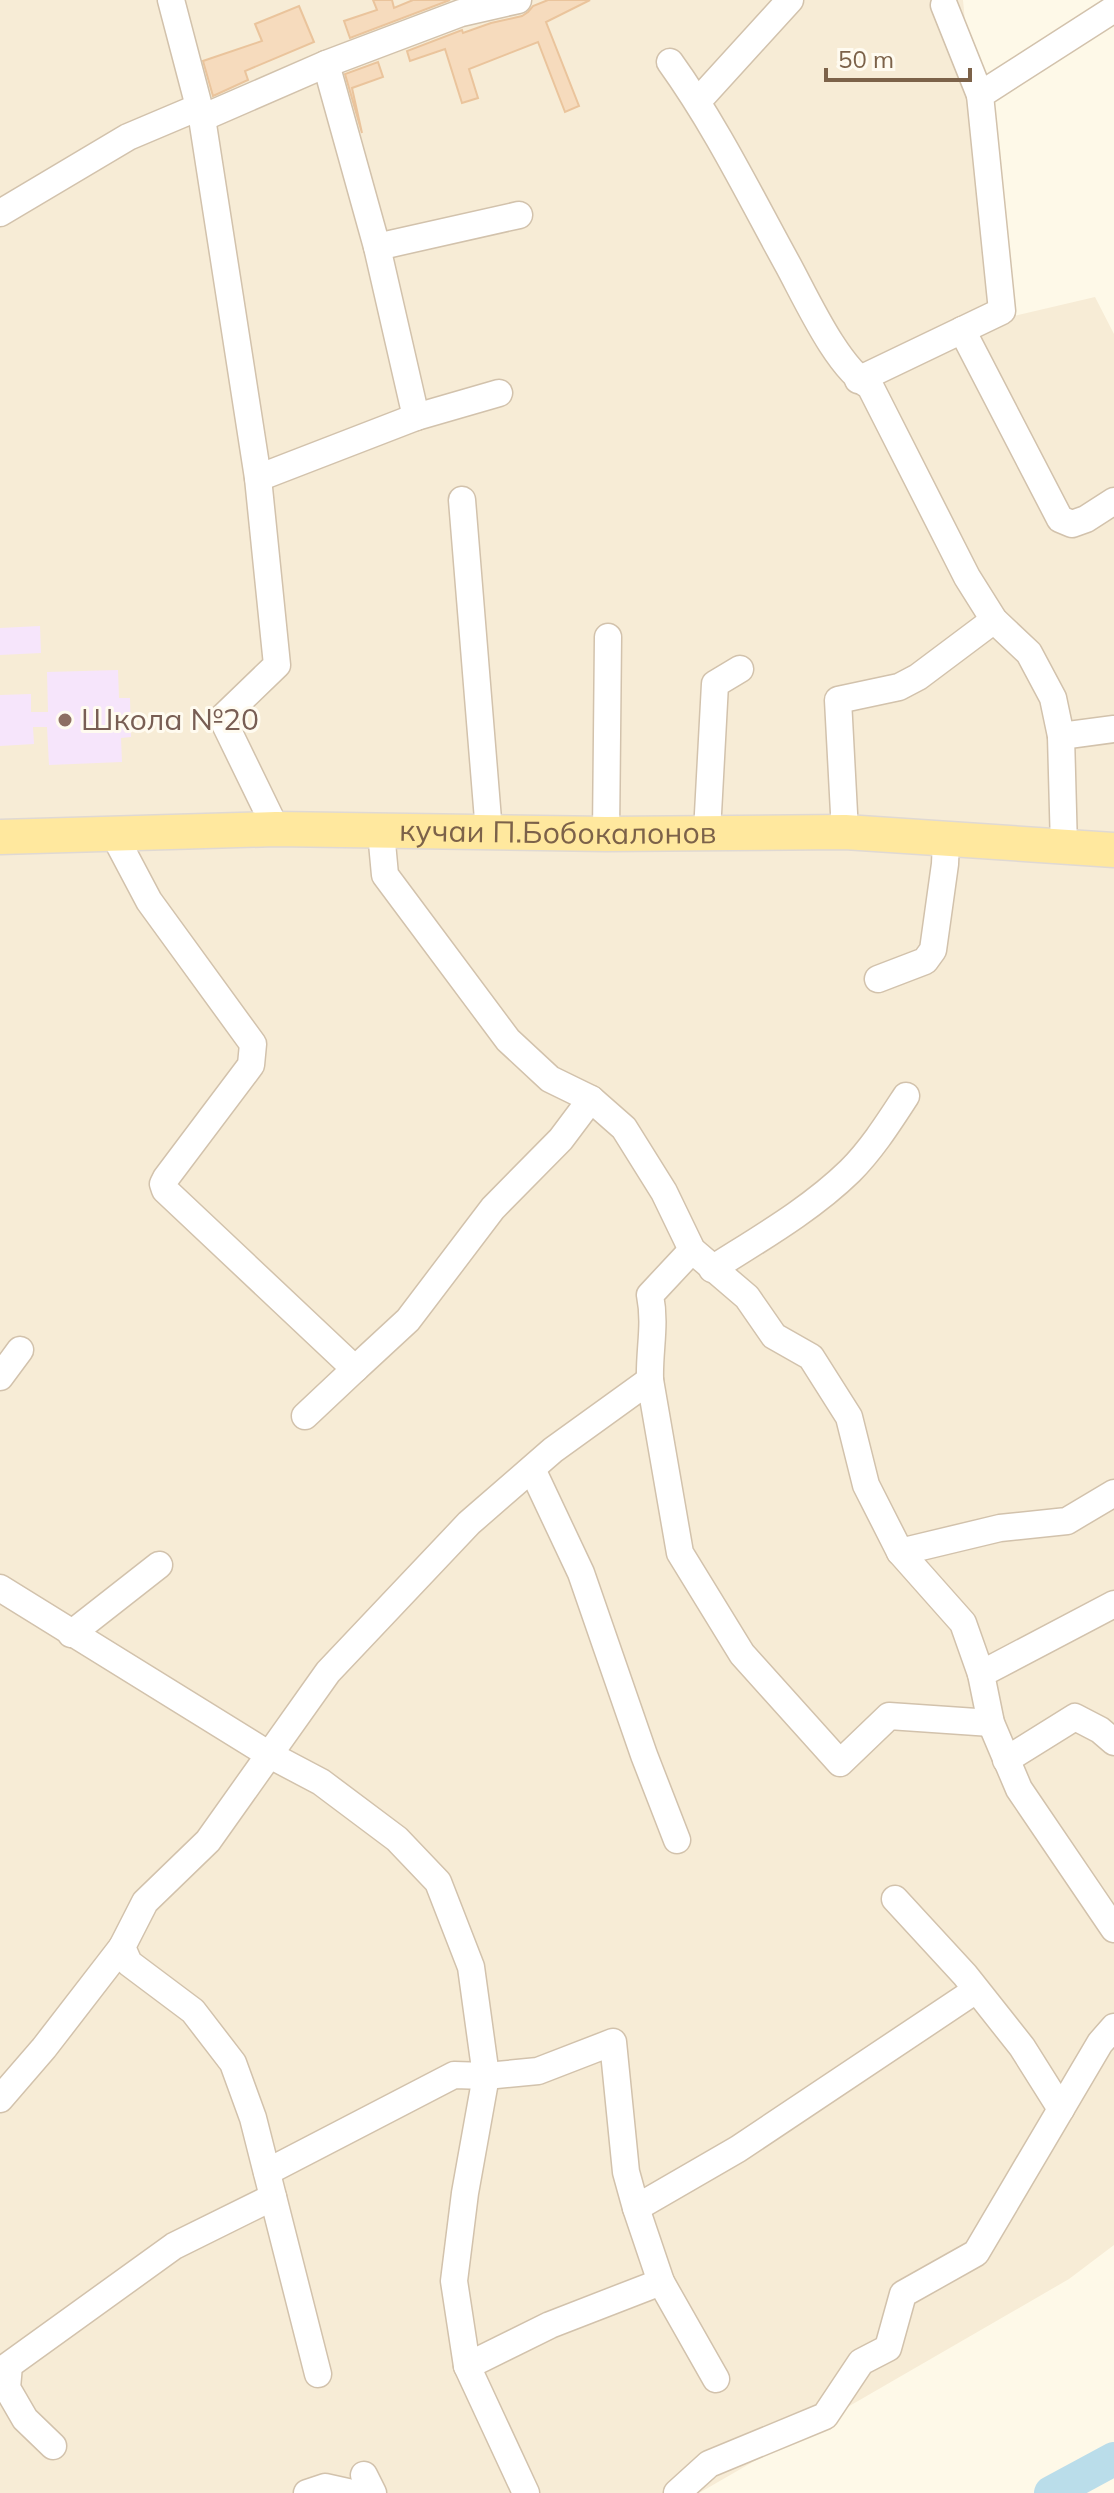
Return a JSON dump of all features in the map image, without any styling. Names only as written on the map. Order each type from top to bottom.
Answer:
[{"type":"main road","name":"кучаи П.Бобокалонов","points":[[0,837],[276,829],[606,834],[845,832],[1114,850]]},
{"type":"street","points":[[171,0],[200,113],[258,478],[277,665],[222,718],[276,829]]},
{"type":"street","points":[[0,213],[128,137],[200,113],[461,13],[518,0]]},
{"type":"street","points":[[698,101],[790,0]]},
{"type":"street","points":[[858,380],[1002,311],[980,95],[944,5]]},
{"type":"street","points":[[980,95],[1114,9]]},
{"type":"street","points":[[670,62],[698,101],[822,327],[858,380],[870,386],[967,577],[994,620],[1029,653],[1053,698],[1061,736],[1064,848]]},
{"type":"street","points":[[326,64],[377,247],[416,417]]},
{"type":"street","points":[[377,247],[519,215]]},
{"type":"street","points":[[962,330],[1060,519],[1072,524],[1114,501]]},
{"type":"street","points":[[258,478],[416,417],[499,393]]},
{"type":"street","points":[[462,500],[489,832]]},
{"type":"street","points":[[845,832],[838,700],[899,687],[918,677],[994,620]]},
{"type":"street","points":[[606,834],[608,637]]},
{"type":"street","points":[[707,832],[715,684],[740,669]]},
{"type":"street","points":[[1061,736],[1114,729]]},
{"type":"street","points":[[381,832],[385,875],[508,1040],[550,1079],[591,1099],[624,1128],[664,1192],[692,1250],[747,1297],[774,1336],[811,1357],[849,1417],[866,1485],[900,1552],[963,1623],[981,1674],[991,1723],[1019,1789],[1114,1929]]},
{"type":"street","points":[[113,833],[149,901],[253,1044],[251,1065],[166,1178],[163,1184],[165,1190],[355,1369]]},
{"type":"street","points":[[878,979],[925,961],[933,950],[946,840]]},
{"type":"street","points":[[712,1269],[786,1222],[849,1172],[880,1137],[906,1096]]},
{"type":"street","points":[[305,1416],[408,1320],[493,1208],[561,1139],[591,1099]]},
{"type":"street","points":[[692,1250],[650,1295],[655,1317],[650,1380],[680,1553],[742,1654],[840,1763],[889,1716],[991,1723]]},
{"type":"street","points":[[0,1377],[20,1350]]},
{"type":"street","points":[[0,2099],[122,1947],[145,1902],[208,1841],[328,1672],[469,1523],[553,1450],[650,1380]]},
{"type":"street","points":[[532,1469],[581,1573],[677,1840]]},
{"type":"street","points":[[900,1552],[1000,1528],[1067,1521],[1114,1493]]},
{"type":"street","points":[[71,1634],[159,1565]]},
{"type":"street","points":[[0,1588],[268,1754],[321,1782],[397,1839],[438,1882],[471,1967],[486,2076],[465,2193],[454,2281],[467,2366],[526,2493]]},
{"type":"street","points":[[981,1674],[1114,1604]]},
{"type":"street","points":[[1006,1760],[1075,1717],[1100,1730],[1114,1742]]},
{"type":"street","points":[[895,1899],[1022,2047],[1061,2109]]},
{"type":"street","points":[[122,1947],[129,1963],[193,2011],[233,2063],[253,2118],[318,2374]]},
{"type":"street","points":[[636,2208],[738,2149],[976,1990]]},
{"type":"street","points":[[677,2493],[709,2464],[825,2416],[861,2362],[888,2348],[903,2294],[976,2253],[1100,2043],[1114,2027]]},
{"type":"street","points":[[53,2446],[25,2419],[7,2388],[9,2365],[174,2246],[270,2184],[454,2075],[486,2076],[538,2071],[613,2042],[626,2172],[636,2208],[661,2282],[716,2379]]},
{"type":"street","points":[[467,2366],[550,2325],[661,2282]]},
{"type":"street","points":[[307,2493],[325,2487],[363,2487]]},
{"type":"shaded area","points":[[0,0],[963,0],[993,321],[1095,297],[1114,334],[1114,2245],[1069,2279],[699,2493],[0,2493]]},
{"type":"shaded area","name":"Школа №20","points":[[40,626],[41,653],[0,655],[0,628]]},
{"type":"shaded area","name":"Школа №20","points":[[118,670],[119,698],[130,698],[131,737],[121,738],[122,762],[49,765],[47,727],[33,727],[34,744],[0,746],[0,695],[31,694],[31,712],[48,712],[47,672]]},
{"type":"building","points":[[373,0],[392,0],[394,8],[413,0],[450,0],[350,38],[344,21],[377,10]]},
{"type":"building","points":[[548,0],[590,0],[546,22],[579,106],[565,112],[538,42],[469,69],[478,98],[462,103],[445,49],[410,61],[407,51],[462,30],[463,33],[522,16],[533,6]]},
{"type":"building","points":[[299,6],[314,42],[245,71],[248,80],[213,96],[203,61],[262,41],[255,24]]},
{"type":"building","points":[[378,62],[383,77],[352,88],[362,133],[345,74]]},
{"type":"waterway","points":[[1051,2493],[1114,2459]]},
{"type":"place","name":"Школа №20","points":[[65,720]]}]
